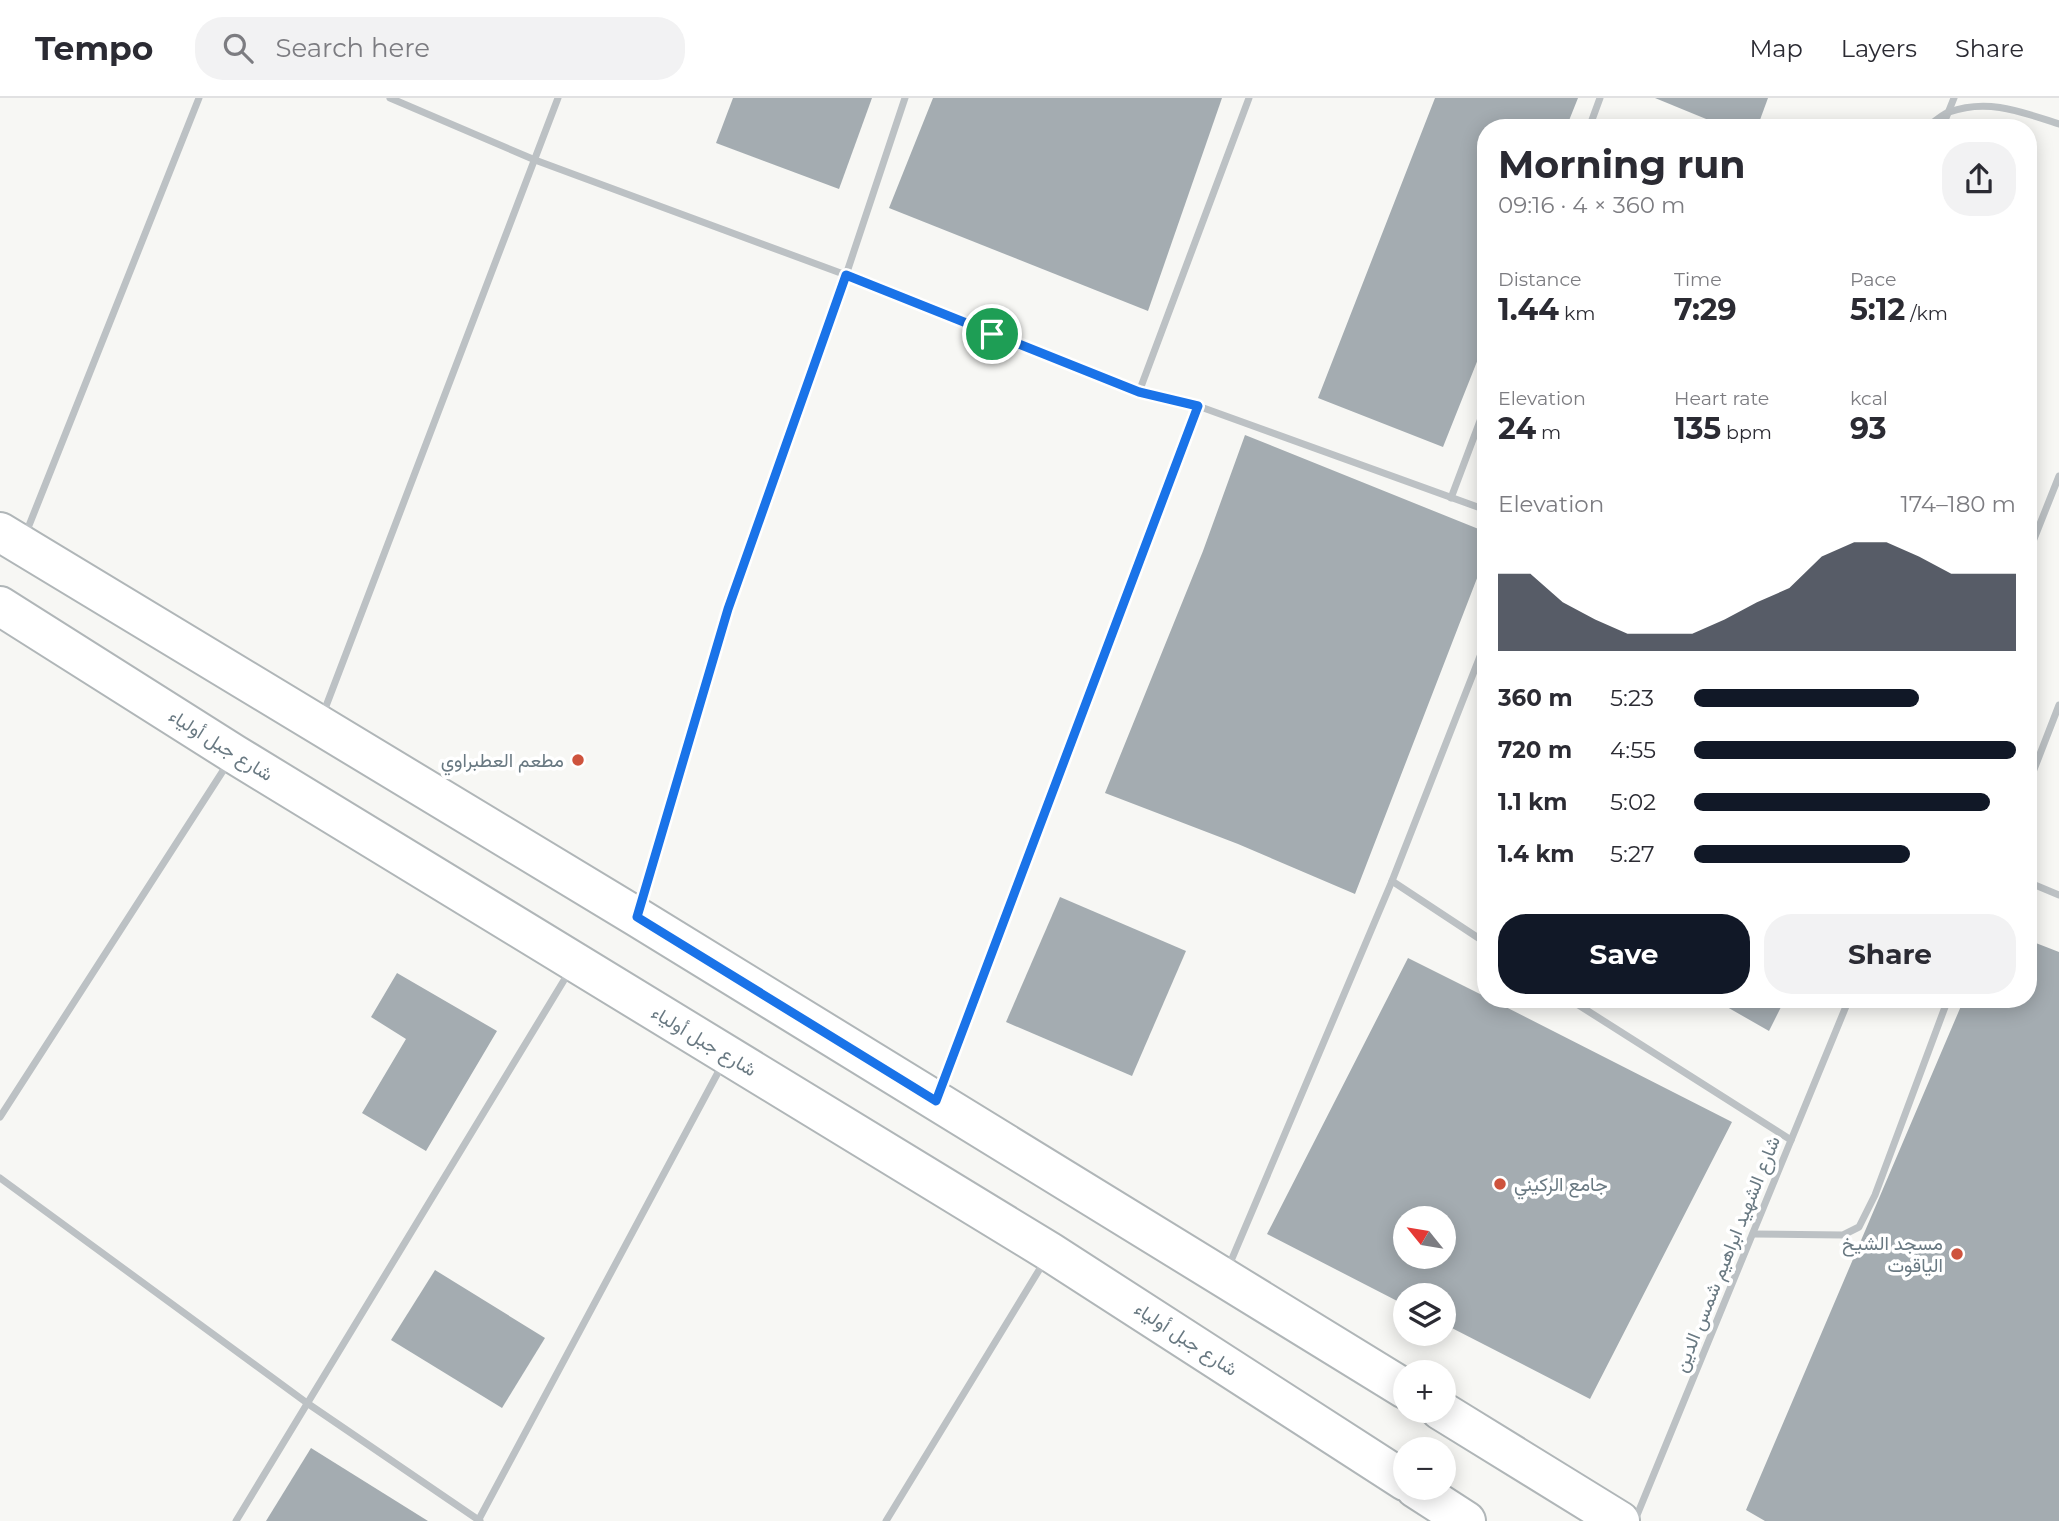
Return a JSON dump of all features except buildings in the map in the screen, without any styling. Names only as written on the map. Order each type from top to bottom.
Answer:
[{"type":"main road","points":[[11,539],[637,917],[1393,1382]]},
{"type":"main road","name":"شارع جبل أولياء","points":[[0,606],[234,754],[1049,1252],[1393,1474]]},
{"type":"main road","points":[[1456,1420],[1620,1521]]},
{"type":"main road","points":[[1434,1500],[1466,1521]]},
{"type":"street","points":[[11,539],[199,98]]},
{"type":"street","points":[[390,98],[535,160],[846,275],[1139,392],[1198,406],[1477,507]]},
{"type":"street","points":[[319,724],[558,98]]},
{"type":"street","points":[[637,917],[728,609],[846,275],[905,98]]},
{"type":"street","points":[[1139,392],[1249,98]]},
{"type":"street","points":[[1592,119],[1600,98]]},
{"type":"street","points":[[1946,119],[1954,98]]},
{"type":"street","points":[[1939,119],[1949,112],[1979,105],[2003,105],[2059,124]]},
{"type":"street","points":[[936,1101],[1198,406]]},
{"type":"street","points":[[1451,498],[1477,429]]},
{"type":"street","points":[[2037,531],[2059,476]]},
{"type":"street","points":[[1224,1278],[1392,881],[1477,663]]},
{"type":"street","points":[[2037,762],[2059,705]]},
{"type":"street","points":[[0,1117],[234,754]]},
{"type":"street","points":[[1392,881],[1477,937]]},
{"type":"street","points":[[2037,886],[2059,895]]},
{"type":"street","points":[[236,1521],[575,963]]},
{"type":"street","points":[[1583,1008],[1791,1140]]},
{"type":"street","name":"شارع الشهيد ابراهيم شمس الدين","points":[[1635,1521],[1845,1008]]},
{"type":"street","points":[[1753,1234],[1843,1235],[1859,1227],[1875,1195],[1945,1008]]},
{"type":"street","points":[[0,1178],[307,1403],[479,1520],[727,1054]]},
{"type":"street","points":[[886,1521],[1049,1252]]},
{"type":"place","name":"مطعم العطبراوي","points":[[578,760]]},
{"type":"place","name":"جامع الركيني","points":[[1500,1184]]},
{"type":"place","name":"مسجد الشيخ الياقوت","points":[[1957,1254]]},
{"type":"route","points":[[846,275],[992,334],[1139,392],[1198,406],[936,1101],[637,917],[728,609],[846,275]]}]
